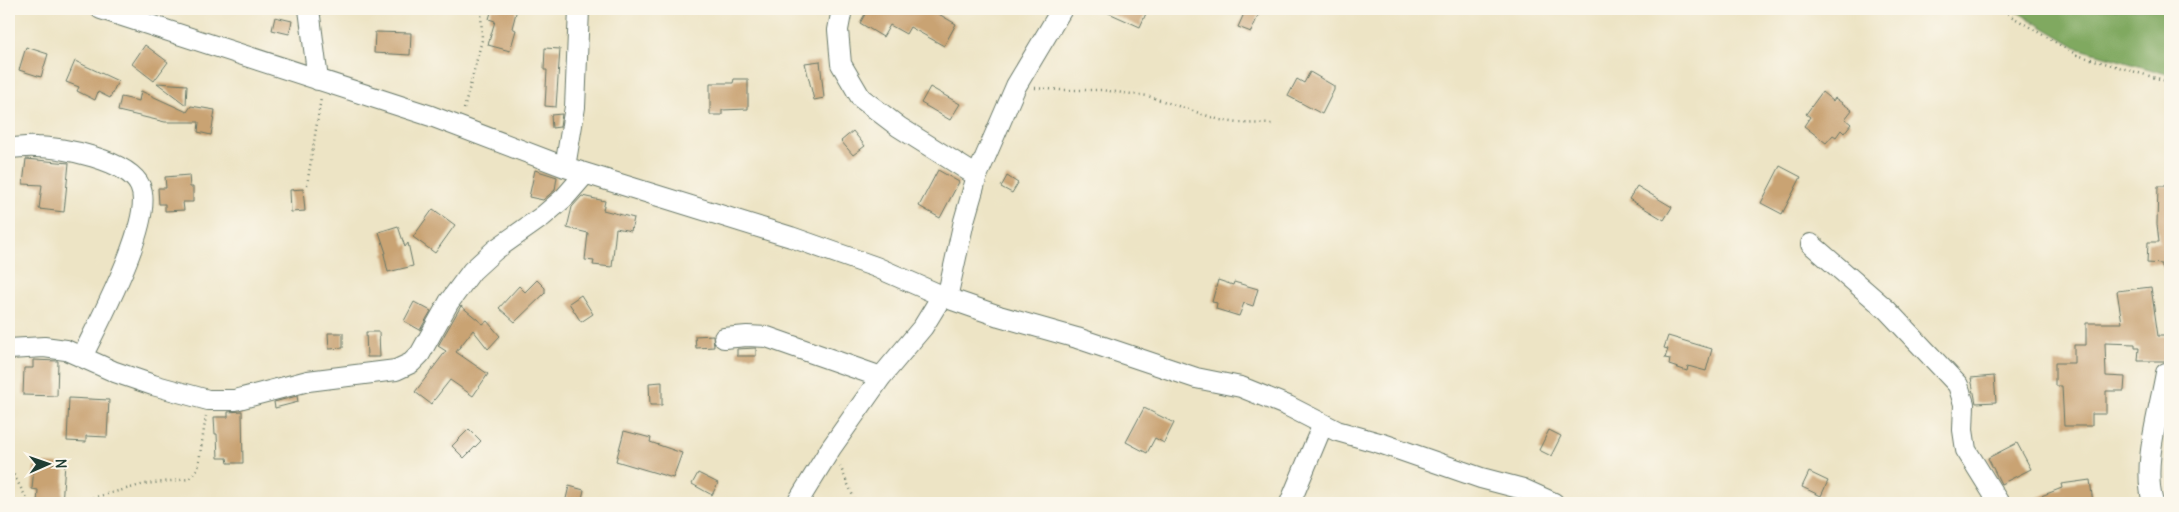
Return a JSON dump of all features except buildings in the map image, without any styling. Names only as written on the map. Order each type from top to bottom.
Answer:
[{"type":"street","points":[[100,9],[431,116],[586,174],[791,237],[876,267],[944,297],[999,316],[1077,338],[1179,372],[1241,387],[1288,406],[1337,431],[1384,444],[1481,478],[1522,489],[1554,503]]},
{"type":"street","points":[[310,9],[321,81]]},
{"type":"street","points":[[565,167],[575,107],[579,9]]},
{"type":"street","points":[[842,9],[838,30],[841,64],[861,98],[899,127],[977,176]]},
{"type":"street","points":[[797,503],[831,448],[881,377],[923,327],[944,297],[977,176],[1016,86],[1062,9]]},
{"type":"street","points":[[9,148],[35,146],[62,149],[102,159],[134,177],[140,186],[143,199],[142,216],[133,244],[112,296],[82,357]]},
{"type":"street","points":[[9,349],[44,347],[66,350],[153,385],[208,400],[235,400],[308,381],[396,370],[411,363],[420,354],[449,302],[472,271],[495,250],[543,216],[565,197],[586,174]]},
{"type":"street","points":[[1811,244],[1887,310],[1958,385],[1964,404],[1963,430],[1966,450],[1999,503]]},
{"type":"street","points":[[724,338],[766,337],[881,377]]},
{"type":"street","points":[[2153,503],[2149,488],[2149,468],[2166,373]]},
{"type":"street","points":[[1290,503],[1323,424]]},
{"type":"path","points":[[455,126],[465,106],[479,57],[482,40],[481,9]]},
{"type":"path","points":[[1999,9],[2077,55],[2170,82]]},
{"type":"path","points":[[307,185],[321,81]]},
{"type":"path","points":[[1016,86],[1060,90],[1111,91],[1148,96],[1229,122],[1273,124]]},
{"type":"path","points":[[73,503],[145,484],[189,478],[198,468],[208,400]]},
{"type":"path","points":[[831,448],[856,503]]},
{"type":"path","points":[[9,466],[29,503]]},
{"type":"green space","points":[[2012,9],[2170,9],[2170,75],[2080,49]]}]
